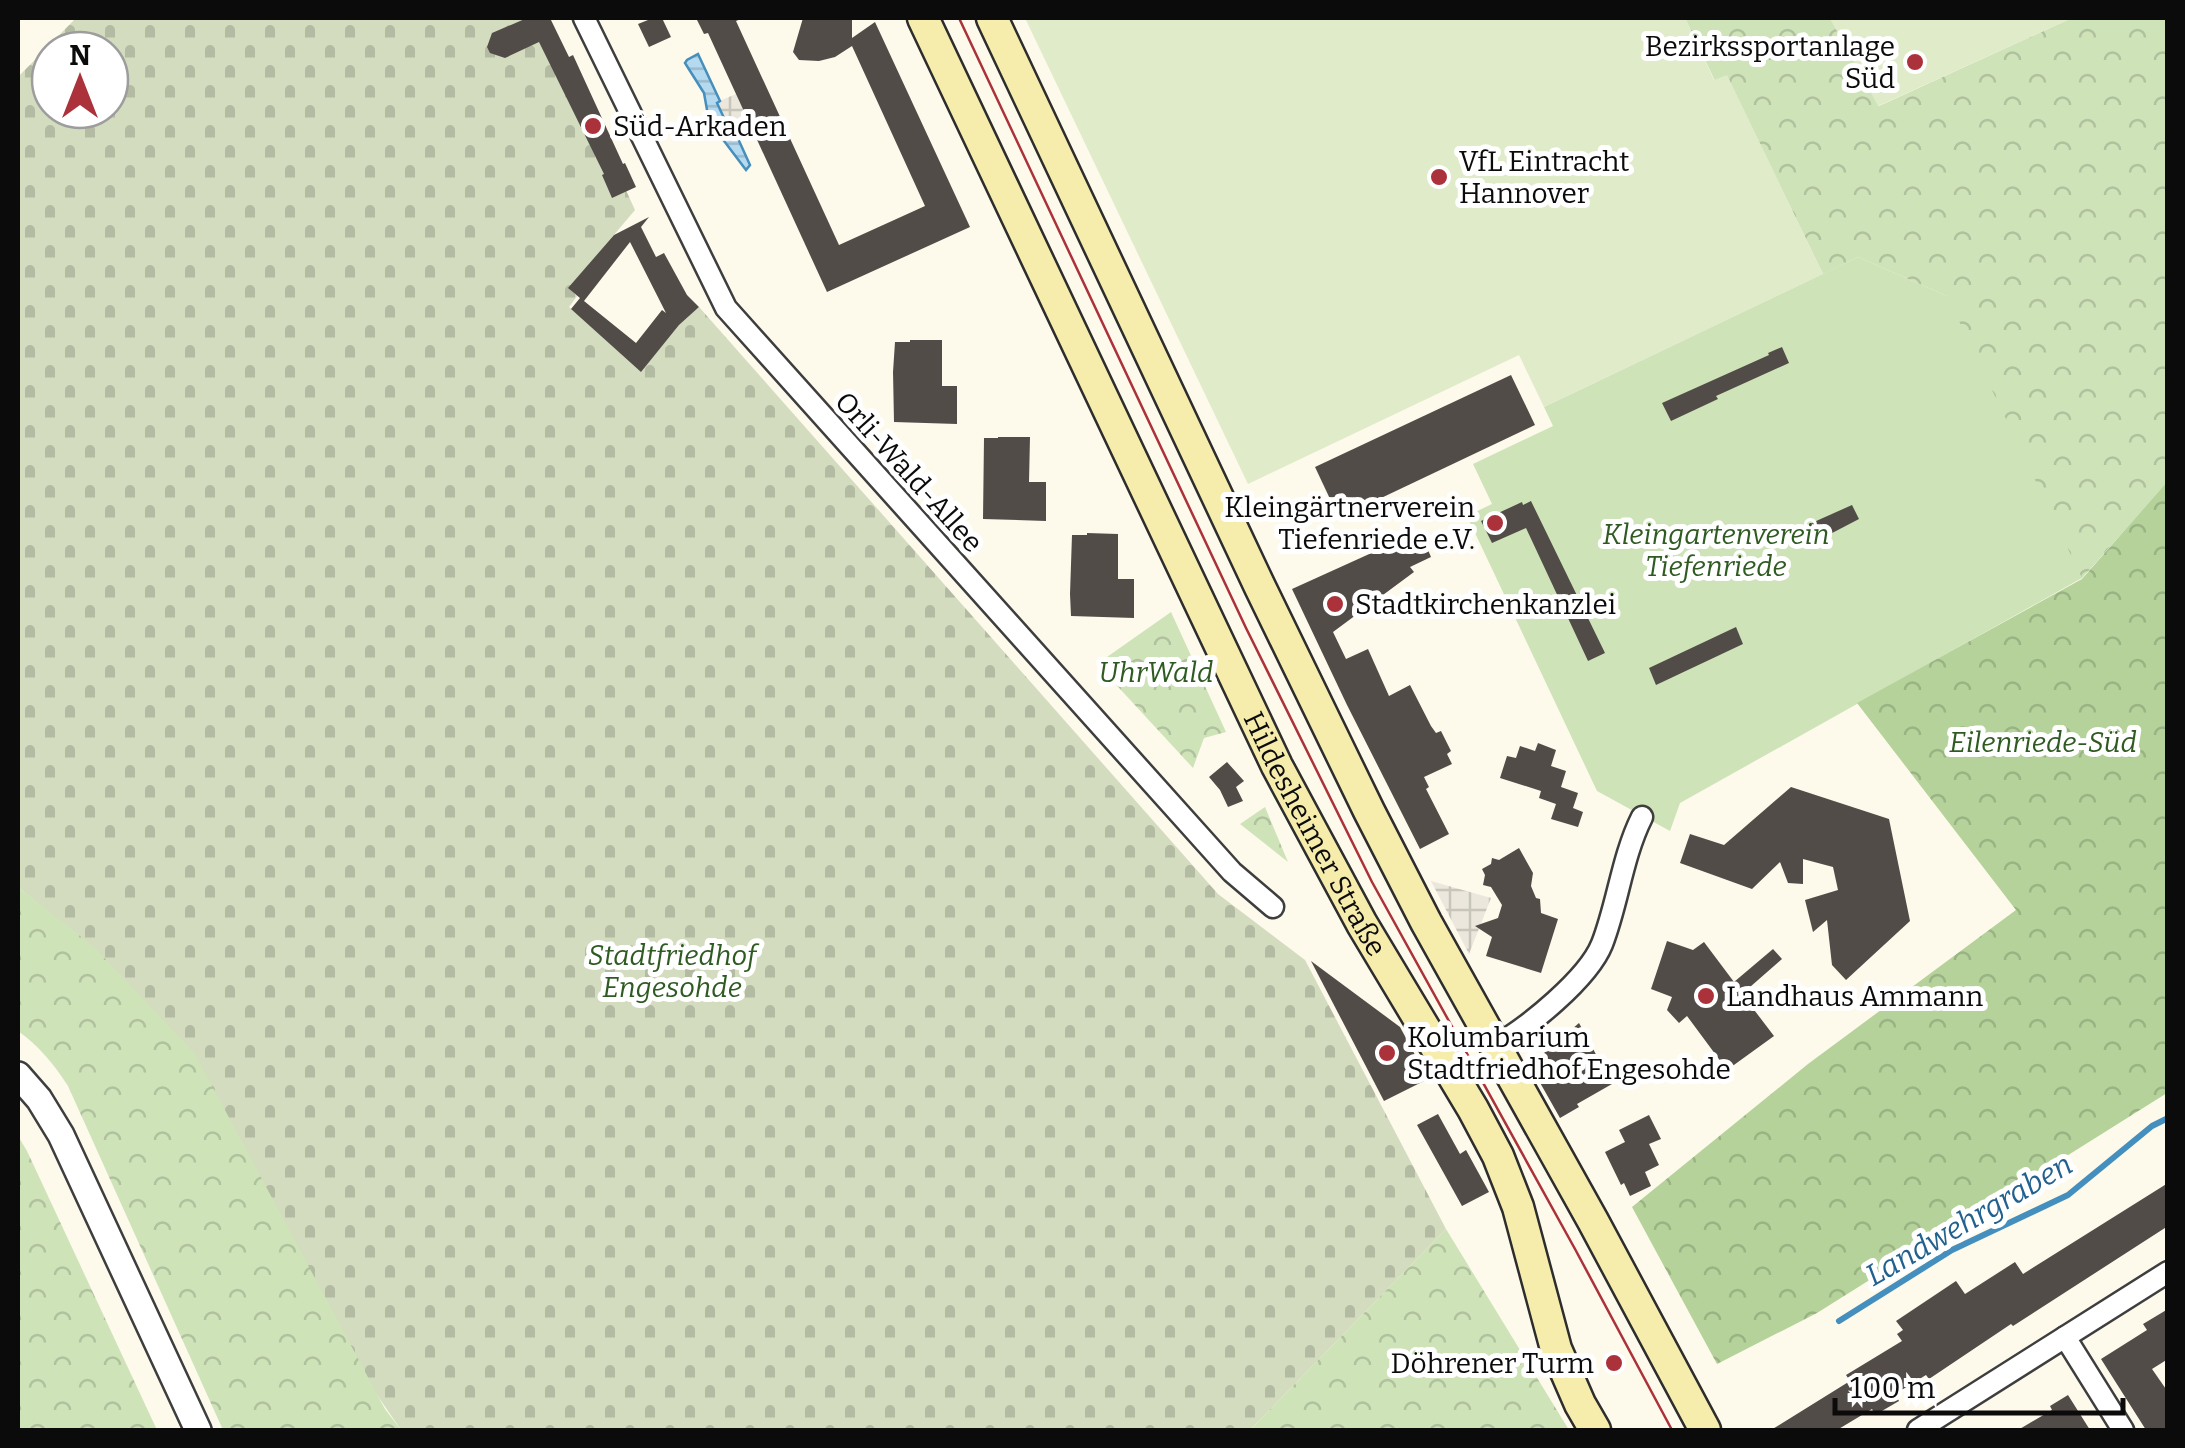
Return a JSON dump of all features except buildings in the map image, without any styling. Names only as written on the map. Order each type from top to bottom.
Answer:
[{"type":"main road","name":"Hildesheimer Straße","points":[[924,18],[1277,766],[1362,924],[1474,1109],[1498,1156],[1522,1221],[1556,1349],[1594,1430]]},
{"type":"main road","name":"Hildesheimer Straße","points":[[992,18],[1369,812],[1705,1430]]},
{"type":"street","name":"Orli-Wald-Allee","points":[[584,18],[726,308],[1219,858],[1273,907]]},
{"type":"street","points":[[1494,1046],[1533,1020],[1592,963],[1602,944],[1642,817]]},
{"type":"street","points":[[18,1075],[61,1134],[198,1430]]},
{"type":"street","points":[[1918,1430],[2168,1272]]},
{"type":"street","points":[[2065,1338],[2123,1430]]},
{"type":"green space","name":"Stadtfriedhof Engesohde","points":[[76,18],[547,18],[635,210],[569,288],[577,296],[569,307],[641,371],[699,307],[1218,894],[1305,960],[1446,1229],[1250,1430],[401,1430],[46,910],[18,887],[18,77],[30,65],[30,130],[130,130],[130,30],[64,30]]},
{"type":"green space","name":"VfL Eintracht Hannover","points":[[1025,18],[1685,18],[1714,80],[1727,75],[1823,274],[1544,407],[1519,355],[1248,484]]},
{"type":"green space","points":[[1685,18],[1830,18],[1879,106],[2072,18],[2167,18],[2167,482],[2082,578],[1947,296],[1858,257],[1823,274],[1727,76],[1715,81]]},
{"type":"green space","name":"Bezirkssportanlage Süd","points":[[1830,18],[2072,18],[1878,106]]},
{"type":"green space","name":"Kleingartenverein Tiefenriede","points":[[2167,54],[2167,483],[2082,578],[1680,803],[1670,831],[1597,791],[1467,516],[1492,504],[1473,464],[1553,426],[1544,407],[1858,257],[1947,296]]},
{"type":"green space","name":"Eilenriede-Süd","points":[[2167,482],[2167,1093],[1817,1313],[1717,1364],[1632,1207],[1808,1064],[2016,910],[1857,703],[2082,579]]},
{"type":"green space","name":"UhrWald","points":[[1171,612],[1226,732],[1204,738],[1193,768],[1097,664]]},
{"type":"green space","points":[[1265,807],[1288,862],[1240,824]]},
{"type":"green space","points":[[18,887],[94,947],[195,1054],[385,1409],[401,1430],[223,1430],[68,1086],[46,1056],[18,1031]]},
{"type":"green space","points":[[18,1136],[27,1151],[157,1430],[18,1430]]},
{"type":"green space","points":[[1446,1229],[1569,1430],[1250,1430]]},
{"type":"shaded area","points":[[736,94],[750,125],[731,134],[717,102]]},
{"type":"shaded area","points":[[1431,881],[1491,898],[1469,954]]},
{"type":"water","points":[[698,54],[731,133],[735,132],[750,165],[746,170],[709,121],[704,93],[685,63]]},
{"type":"waterway","name":"Landwehrgraben","points":[[1839,1321],[1952,1250],[2068,1195],[2152,1126],[2168,1118]]},
{"type":"tram line","points":[[959,18],[1246,628],[1372,882],[1672,1430]]},
{"type":"place","name":"Bezirkssportanlage Süd","points":[[1915,62]]},
{"type":"place","name":"Süd-Arkaden","points":[[593,126]]},
{"type":"place","name":"VfL Eintracht Hannover","points":[[1439,177]]},
{"type":"place","name":"Kleingärtnerverein Tiefenriede e.V.","points":[[1495,523]]},
{"type":"place","name":"Stadtkirchenkanzlei","points":[[1335,604]]},
{"type":"place","name":"Landhaus Ammann","points":[[1706,996]]},
{"type":"place","name":"Kolumbarium Stadtfriedhof Engesohde","points":[[1387,1053]]},
{"type":"place","name":"Döhrener Turm","points":[[1614,1363]]}]
